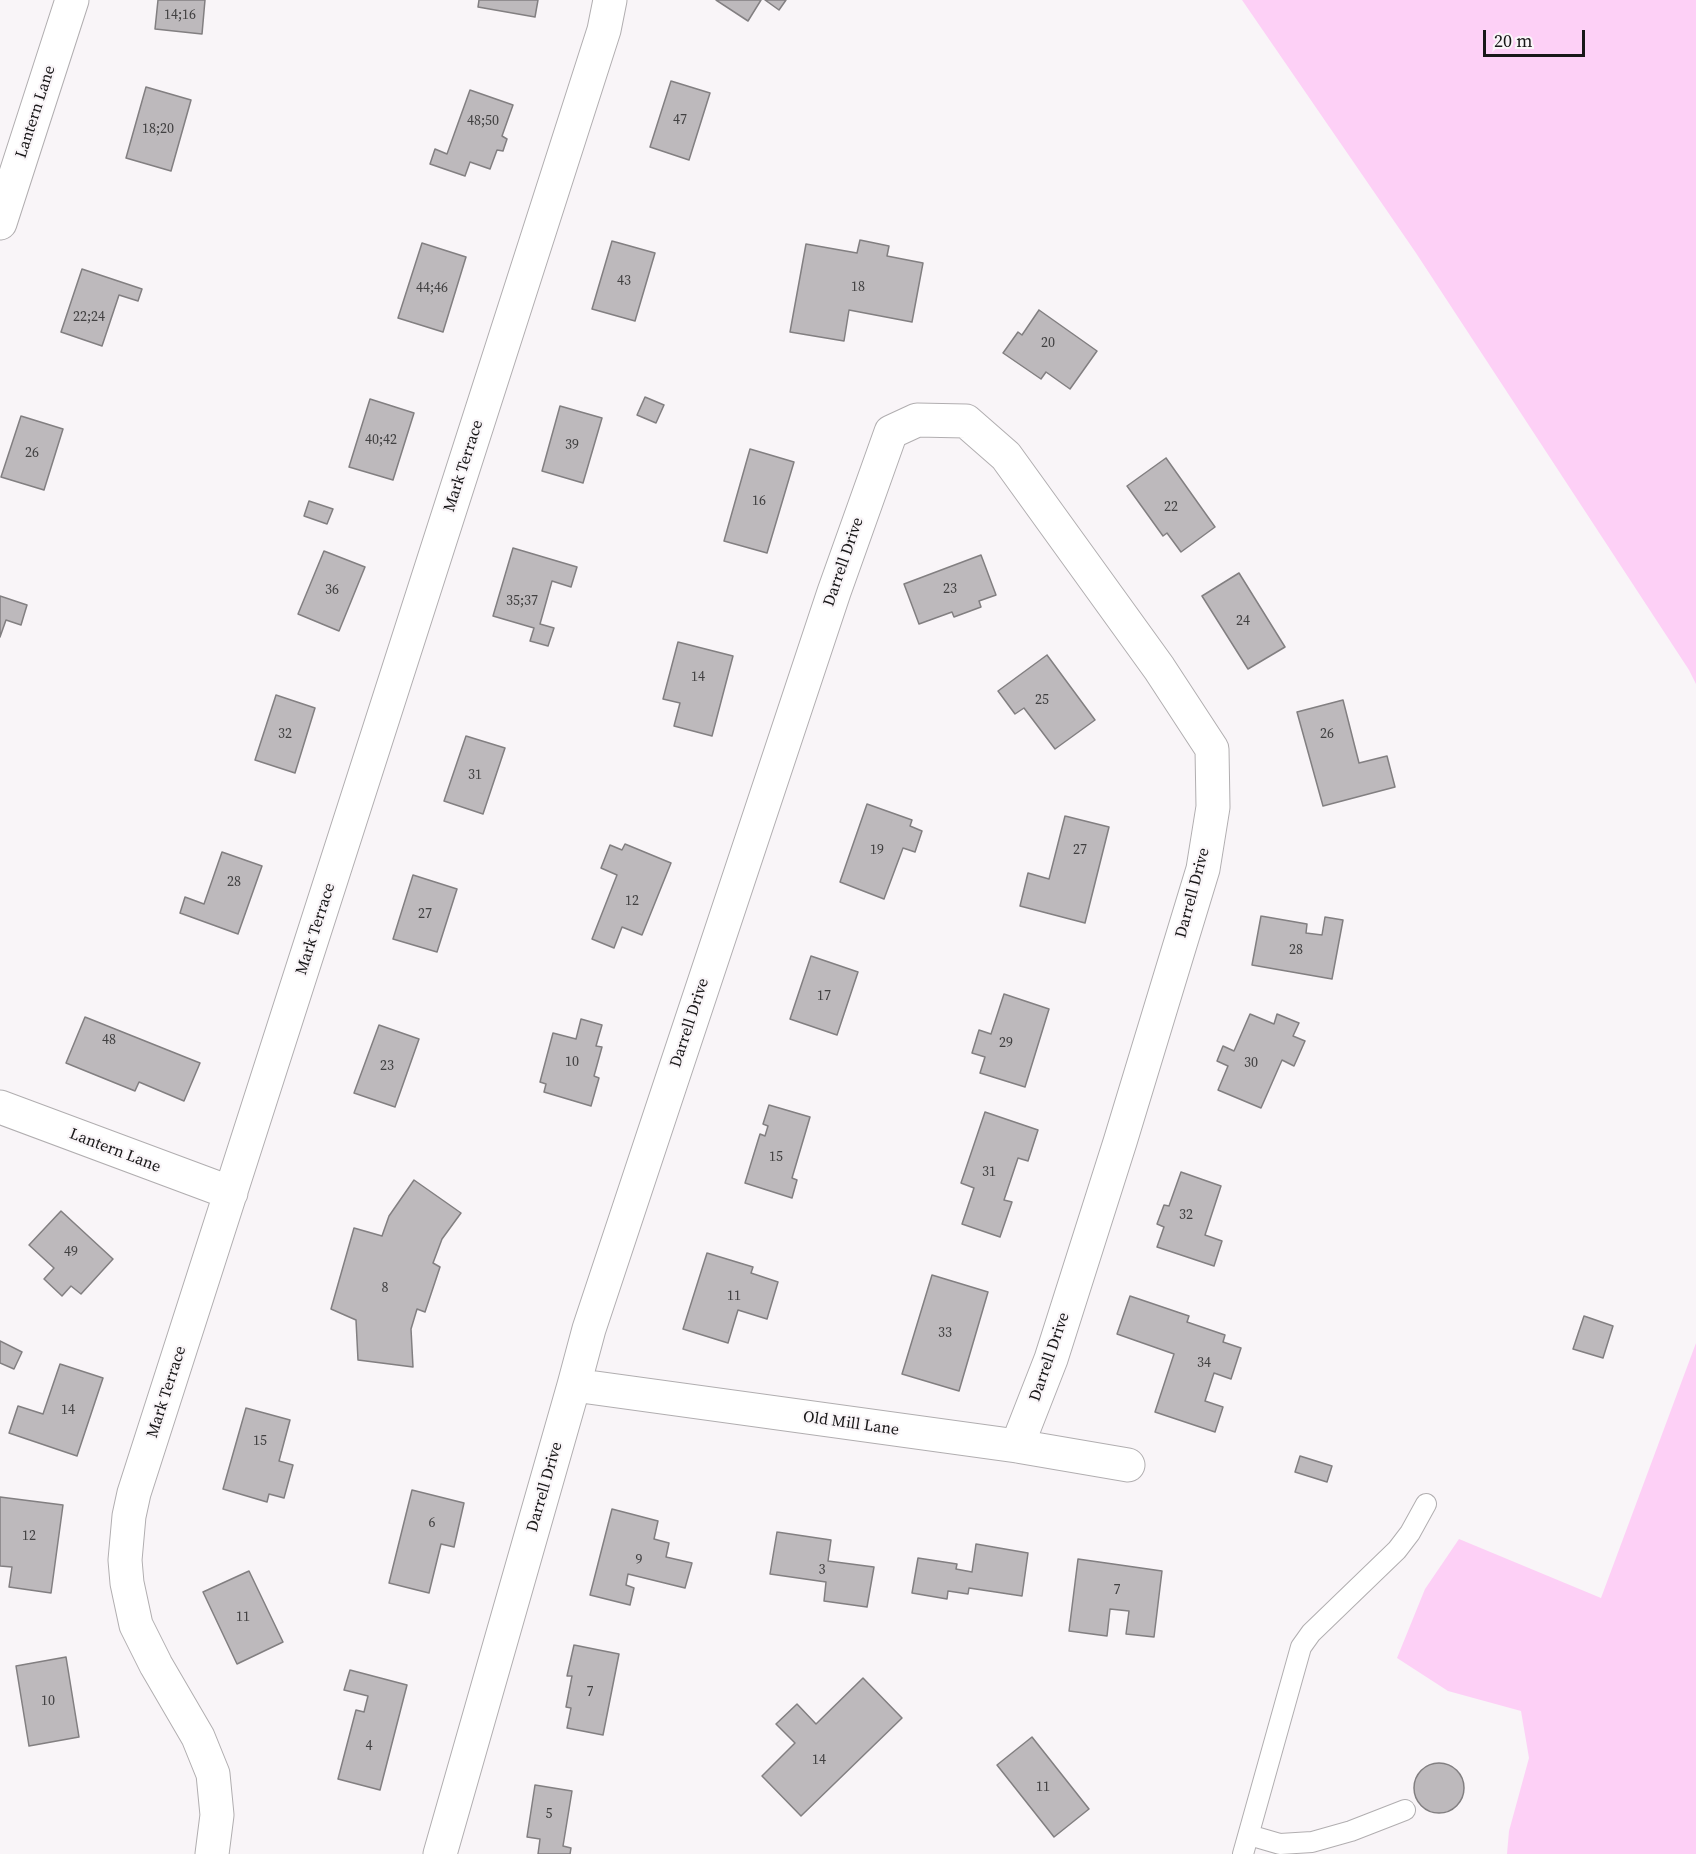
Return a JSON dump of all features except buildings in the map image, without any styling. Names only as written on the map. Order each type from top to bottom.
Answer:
[{"type":"street","name":"Lantern Lane","points":[[0,223],[72,0]]},
{"type":"street","name":"Mark Terrace","points":[[212,1854],[217,1815],[213,1774],[193,1728],[156,1665],[136,1625],[127,1583],[126,1538],[134,1493],[600,41],[610,0]]},
{"type":"street","name":"Darrell Drive","points":[[440,1854],[589,1329],[615,1250],[834,592],[891,432],[917,420],[966,421],[1006,456],[1159,668],[1212,750],[1213,807],[1203,869],[1051,1359],[1017,1446]]},
{"type":"street","name":"Lantern Lane","points":[[0,1107],[231,1193]]},
{"type":"street","name":"Old Mill Lane","points":[[574,1385],[1017,1446],[1128,1465]]},
{"type":"lane","points":[[1243,1854],[1301,1647],[1311,1634],[1397,1550],[1410,1533],[1426,1504]]},
{"type":"lane","points":[[1249,1835],[1280,1844],[1312,1842],[1351,1831],[1404,1810]]},
{"type":"shaded area","points":[[1242,0],[1696,0],[1696,684],[1416,253]]},
{"type":"shaded area","points":[[1696,1343],[1696,1854],[1507,1854],[1509,1831],[1529,1758],[1521,1711],[1448,1691],[1397,1658],[1425,1589],[1459,1539],[1601,1598]]}]
